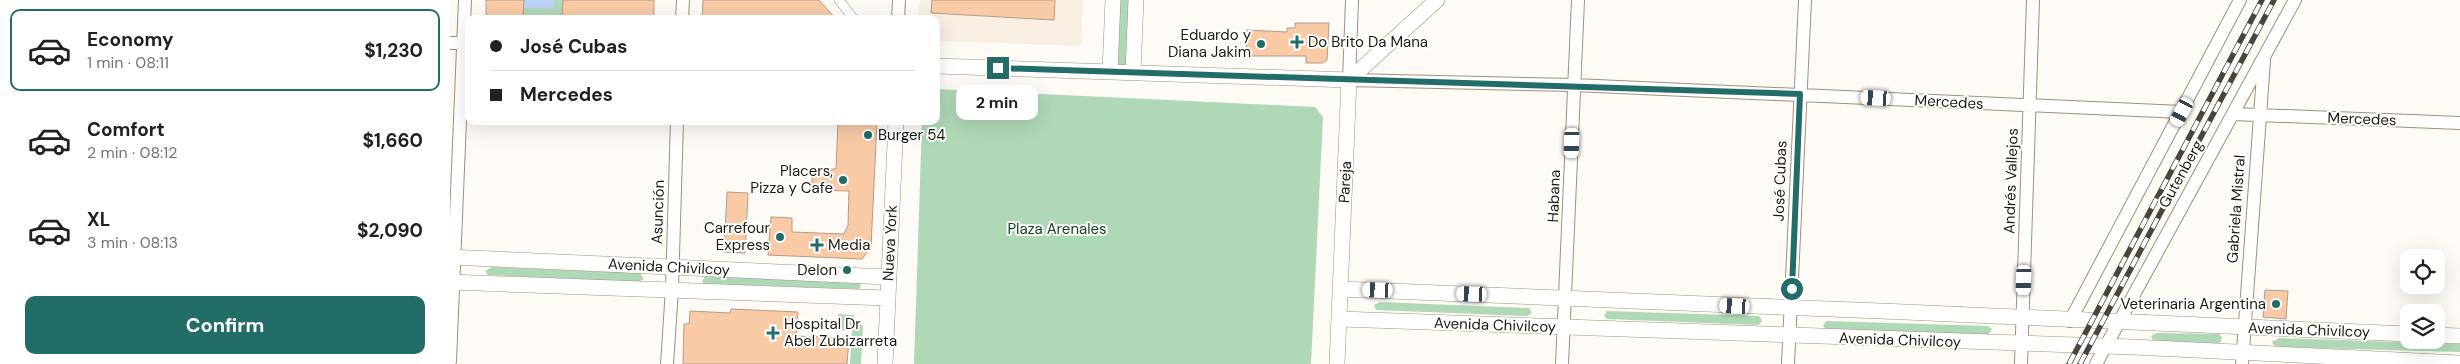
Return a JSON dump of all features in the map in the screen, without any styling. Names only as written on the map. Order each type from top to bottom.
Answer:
[{"type":"street","points":[[465,0],[465,15]]},
{"type":"street","points":[[682,15],[683,0]]},
{"type":"street","points":[[839,0],[851,15]]},
{"type":"street","points":[[898,15],[899,0]]},
{"type":"street","points":[[1110,71],[1113,0]]},
{"type":"street","points":[[1133,72],[1136,0]]},
{"type":"street","name":"Pareja","points":[[1337,364],[1352,0]]},
{"type":"street","points":[[1349,80],[1437,0]]},
{"type":"street","name":"Habana","points":[[1562,364],[1578,0]]},
{"type":"street","name":"José Cubas","points":[[1788,364],[1805,0]]},
{"type":"street","name":"Andrés Vallejos","points":[[2021,364],[2033,0]]},
{"type":"street","name":"Gutenberg","points":[[2070,321],[2240,0]]},
{"type":"street","name":"Gutenberg","points":[[2096,364],[2295,0]]},
{"type":"street","points":[[450,43],[465,43]]},
{"type":"street","name":"Gabriela Mistral","points":[[2242,358],[2264,56]]},
{"type":"street","points":[[450,361],[453,257],[465,59]]},
{"type":"street","name":"Mercedes","points":[[940,66],[1349,80],[1574,85],[1800,94],[2030,107],[2182,112]]},
{"type":"street","name":"Mercedes","points":[[2233,114],[2460,123]]},
{"type":"street","name":"Asunción","points":[[667,364],[672,289],[677,125]]},
{"type":"street","name":"Nueva York","points":[[885,364],[896,125]]},
{"type":"street","name":"Avenida Chivilcoy","points":[[453,257],[888,277]]},
{"type":"street","name":"Avenida Chivilcoy","points":[[452,282],[887,298]]},
{"type":"street","name":"Avenida Chivilcoy","points":[[1340,289],[1566,297],[1791,309],[2400,334]]},
{"type":"street","name":"Avenida Chivilcoy","points":[[1340,319],[2105,347],[2242,358],[2460,363]]},
{"type":"street","points":[[2445,335],[2460,336]]},
{"type":"shaded area","points":[[920,0],[1083,0],[1081,46],[940,41],[940,15],[918,15]]},
{"type":"green space","points":[[486,0],[563,0],[562,15],[487,15]]},
{"type":"green space","points":[[1113,0],[1136,0],[1133,72],[1110,71]]},
{"type":"green space","name":"Plaza Arenales","points":[[940,89],[1315,107],[1323,117],[1311,364],[914,364],[922,125],[940,125]]},
{"type":"green space","points":[[492,267],[640,273],[644,279],[638,282],[488,275],[485,271]]},
{"type":"green space","points":[[705,276],[859,283],[861,285],[859,289],[705,284],[702,282]]},
{"type":"green space","points":[[1380,302],[1529,308],[1532,313],[1527,316],[1376,310],[1374,305]]},
{"type":"green space","points":[[1607,311],[1759,316],[1762,320],[1757,325],[1607,319],[1604,316]]},
{"type":"green space","points":[[838,314],[854,315],[854,325],[863,325],[861,364],[850,364],[852,331],[837,330]]},
{"type":"green space","points":[[1826,321],[1988,326],[1992,329],[1988,335],[1826,329],[1823,326]]},
{"type":"green space","points":[[2157,333],[2219,334],[2222,337],[2221,342],[2217,343],[2153,341],[2151,336]]},
{"type":"green space","points":[[2279,338],[2400,342],[2400,349],[2445,349],[2445,344],[2460,344],[2460,352],[2275,347],[2272,342]]},
{"type":"water","points":[[524,0],[554,0],[554,9],[523,8]]},
{"type":"building","points":[[486,0],[524,0],[523,15],[486,15]]},
{"type":"building","points":[[563,0],[654,0],[654,15],[562,15]]},
{"type":"building","points":[[703,0],[819,0],[832,15],[702,15]]},
{"type":"building","points":[[932,0],[1055,0],[1054,20],[931,13]]},
{"type":"building","points":[[1295,23],[1329,23],[1327,60],[1322,63],[1306,63],[1306,56],[1246,56],[1247,30],[1287,32],[1287,28],[1295,28]]},
{"type":"building","points":[[838,125],[877,125],[871,247],[862,259],[768,255],[771,217],[792,218],[792,232],[844,234],[848,225],[849,191],[812,190],[812,169],[836,169]]},
{"type":"building","points":[[727,192],[748,193],[745,253],[724,252]]},
{"type":"building","name":"Veterinaria Argentina","points":[[2265,290],[2288,291],[2286,319],[2263,317]]},
{"type":"building","name":"Hospital Dr Abel Zubizarreta","points":[[731,309],[798,312],[796,336],[849,338],[847,364],[683,364],[684,324],[689,324],[690,311],[730,313]]},
{"type":"railway","points":[[2069,364],[2262,0]]},
{"type":"railway","points":[[2080,364],[2274,0]]},
{"type":"place","name":"Do Brito Da Mana","points":[[1297,42]]},
{"type":"place","name":"Eduardo y Diana Jakim","points":[[1261,44]]},
{"type":"place","name":"Burger 54","points":[[868,135]]},
{"type":"place","name":"Placers, Pizza y Cafe","points":[[843,180]]},
{"type":"place","name":"Carrefour Express","points":[[780,237]]},
{"type":"place","name":"Media","points":[[817,245]]},
{"type":"place","name":"Delon","points":[[847,270]]},
{"type":"place","name":"Veterinaria Argentina","points":[[2276,304]]},
{"type":"place","name":"Hospital Dr Abel Zubizarreta","points":[[773,333]]},
{"type":"route","points":[[998,68],[1316,80],[1574,85],[1800,94],[1792,289]]}]
